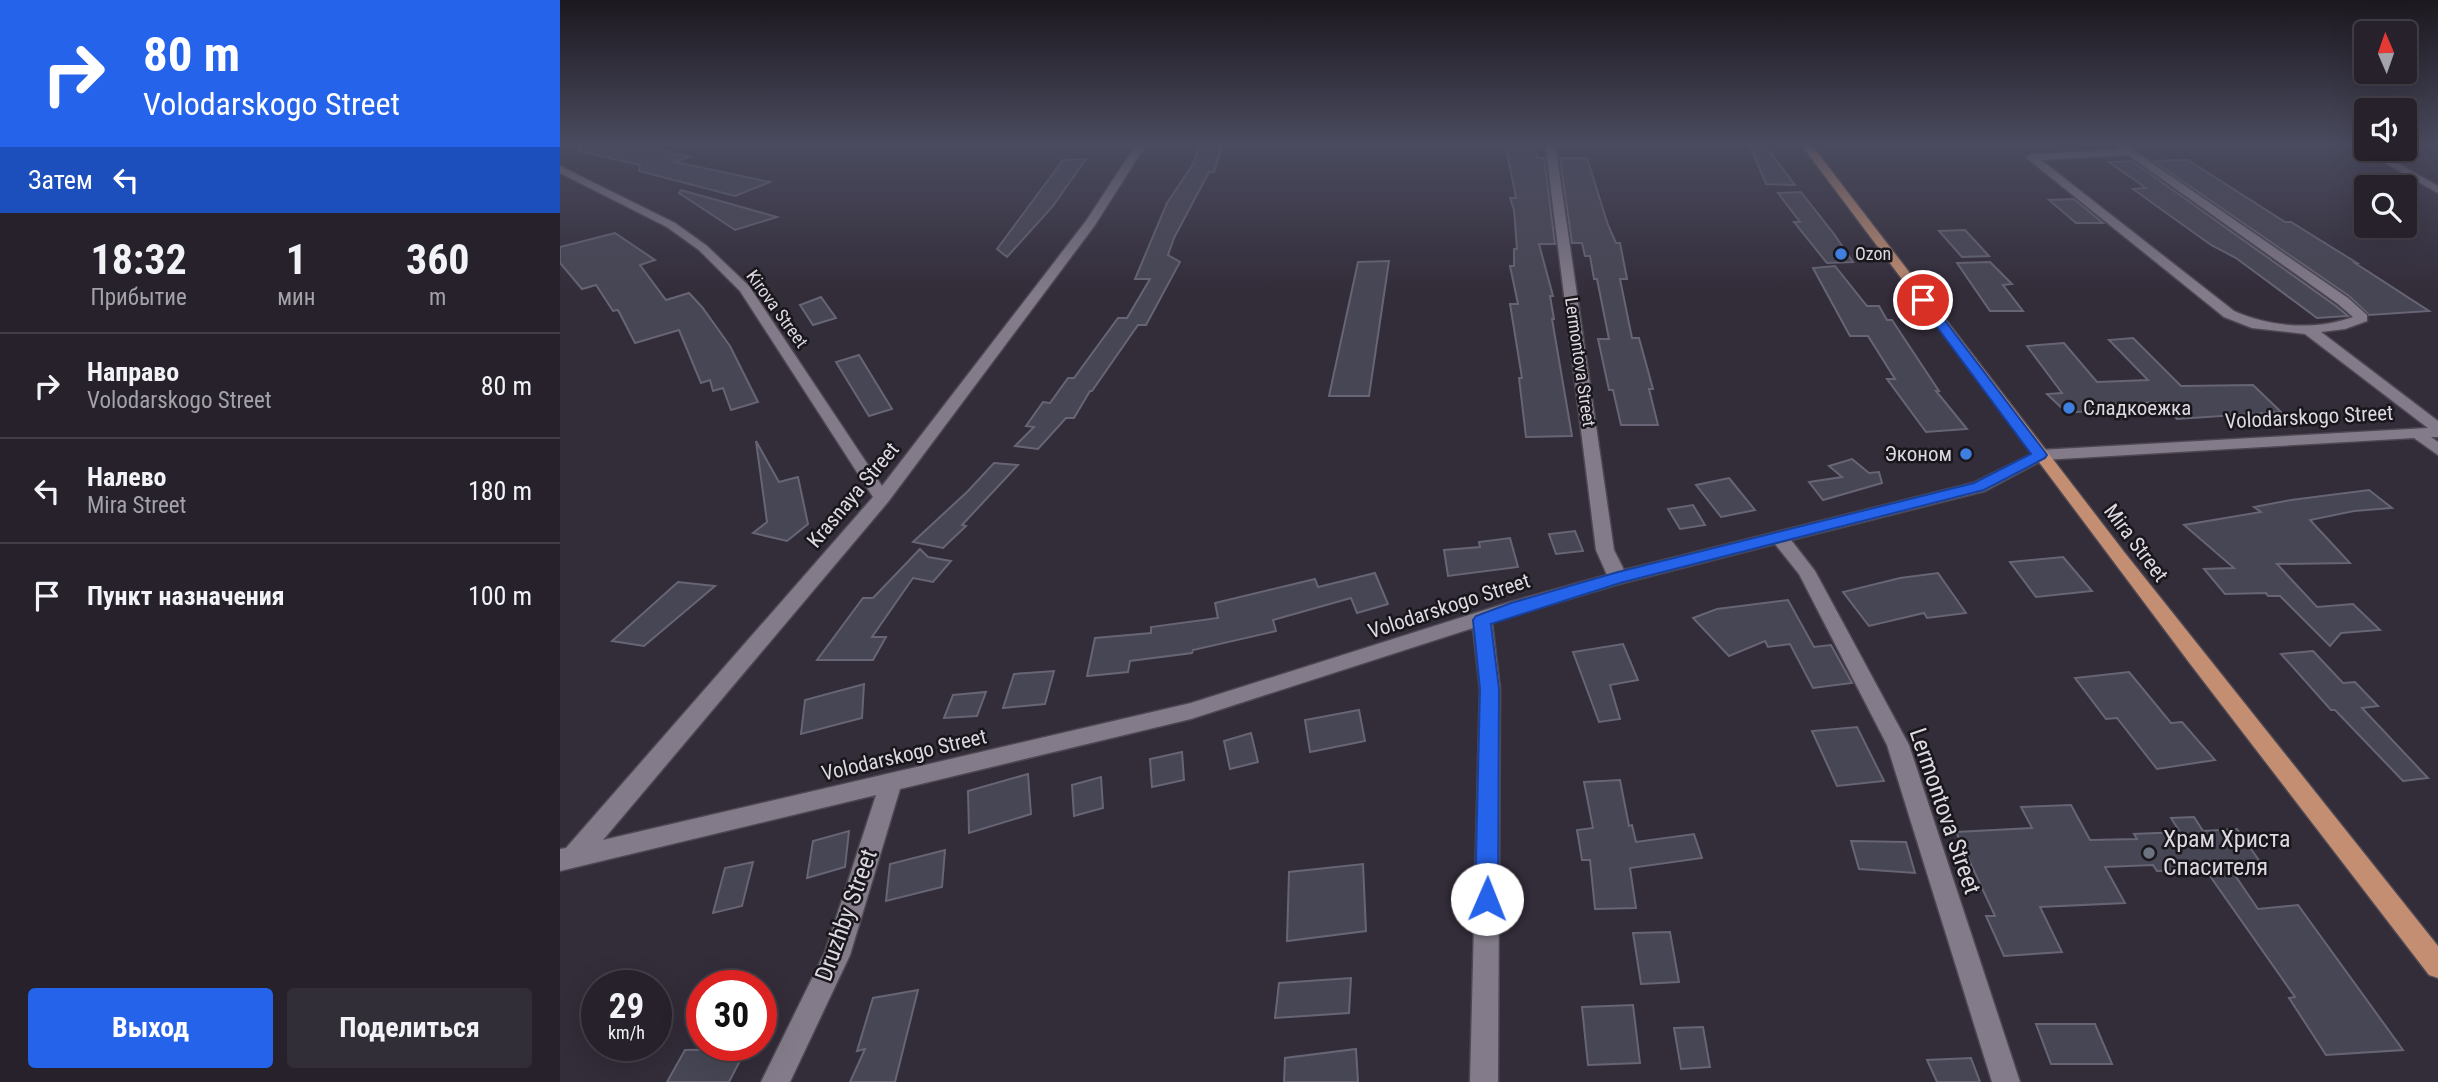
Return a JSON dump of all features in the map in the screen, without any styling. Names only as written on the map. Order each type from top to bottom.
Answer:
[{"type":"main road","name":"Mira Street","points":[[1843,193],[2289,780],[2438,966]]},
{"type":"street","name":"Kirova Street","points":[[609,193],[671,225],[703,248],[745,289],[882,498]]},
{"type":"street","name":"Krasnaya Street","points":[[567,858],[882,498],[1091,223],[1110,193]]},
{"type":"street","name":"Lermontova Street","points":[[1557,193],[1605,550],[1618,578]]},
{"type":"street","points":[[2078,193],[2229,314],[2252,324],[2309,330],[2340,326],[2362,318],[2343,301],[2189,193]]},
{"type":"street","points":[[2309,330],[2438,430]]},
{"type":"street","name":"Volodarskogo Street","points":[[567,858],[1191,711],[1517,607],[1618,578],[1979,487],[2040,455],[2438,430]]},
{"type":"street","points":[[2417,433],[2438,450]]},
{"type":"street","name":"Lermontova Street","points":[[1779,537],[1806,571],[1898,745],[2006,1082]]},
{"type":"street","points":[[1482,620],[1490,689],[1484,1082]]},
{"type":"street","name":"Druzhby Street","points":[[775,1082],[836,955],[891,782]]},
{"type":"building","points":[[680,193],[693,193],[777,217],[735,230]]},
{"type":"building","points":[[1038,193],[1062,193],[1007,257],[997,249]]},
{"type":"building","points":[[1173,193],[1198,193],[1168,255],[1180,262],[1146,325],[1138,325],[1090,391],[1074,418],[1066,418],[1038,449],[1015,446],[1034,427],[1026,426],[1043,402],[1050,403],[1068,378],[1074,378],[1118,318],[1127,318],[1150,279],[1135,279]]},
{"type":"building","points":[[1515,193],[1549,193],[1555,244],[1539,244],[1553,296],[1550,296],[1552,319],[1572,436],[1526,437],[1519,378],[1522,378],[1510,304],[1518,304],[1510,266],[1514,266],[1514,249],[1517,249],[1514,210],[1510,198],[1516,198]]},
{"type":"building","points":[[1565,193],[1598,193],[1608,225],[1616,243],[1620,243],[1627,279],[1620,279],[1632,338],[1639,338],[1653,389],[1649,389],[1658,425],[1621,425],[1613,390],[1609,390],[1598,339],[1609,339],[1597,279],[1594,279],[1590,256],[1585,256],[1582,243],[1572,243]]},
{"type":"building","points":[[1778,193],[1802,193],[1853,262],[1827,263],[1794,222],[1800,222]]},
{"type":"building","points":[[2139,193],[2178,193],[2348,316],[2317,318],[2236,258],[2211,245]]},
{"type":"building","points":[[2200,193],[2240,193],[2357,263],[2429,311],[2369,315],[2349,296]]},
{"type":"building","points":[[2074,199],[2103,223],[2076,223],[2049,200]]},
{"type":"building","points":[[1965,230],[1989,256],[1962,257],[1939,231]]},
{"type":"building","points":[[615,233],[655,260],[640,265],[666,300],[689,293],[702,307],[730,346],[758,402],[731,410],[723,388],[713,391],[710,380],[701,383],[679,330],[635,343],[618,310],[613,311],[596,285],[582,289],[560,263],[560,247]]},
{"type":"building","points":[[1389,261],[1369,396],[1329,396],[1358,262]]},
{"type":"building","points":[[1990,262],[2012,284],[2003,285],[2023,311],[1990,311],[1957,263]]},
{"type":"building","points":[[1835,266],[1867,306],[1879,306],[1887,320],[1892,320],[1939,391],[1936,391],[1967,429],[1926,432],[1887,379],[1895,379],[1868,336],[1850,336],[1813,268]]},
{"type":"building","points":[[821,297],[836,318],[813,325],[800,305]]},
{"type":"building","points":[[2133,338],[2181,386],[2253,385],[2281,412],[2177,419],[2161,402],[2092,405],[2098,410],[2067,413],[2047,394],[2062,393],[2027,346],[2064,343],[2097,382],[2148,380],[2109,340]]},
{"type":"building","points":[[859,355],[892,409],[869,416],[836,362]]},
{"type":"building","points":[[756,441],[779,482],[798,477],[808,524],[787,541],[753,533],[767,522]]},
{"type":"building","points":[[1852,459],[1869,473],[1879,472],[1882,483],[1823,500],[1809,482],[1842,477],[1829,466]]},
{"type":"building","points":[[994,463],[1018,465],[962,525],[966,526],[943,548],[913,542],[968,491]]},
{"type":"building","points":[[1729,478],[1755,510],[1721,517],[1696,485]]},
{"type":"building","points":[[2369,490],[2392,508],[2354,511],[2310,520],[2350,563],[2277,564],[2317,607],[2353,604],[2380,630],[2341,633],[2330,646],[2280,596],[2268,596],[2266,593],[2225,594],[2204,569],[2234,568],[2184,525],[2261,512],[2254,507],[2291,500]]},
{"type":"building","points":[[1693,505],[1705,525],[1680,529],[1668,509]]},
{"type":"building","points":[[1575,531],[1583,551],[1556,554],[1549,534]]},
{"type":"building","points":[[1510,538],[1518,567],[1448,576],[1444,550],[1480,547],[1479,542]]},
{"type":"building","points":[[920,549],[928,557],[951,561],[933,582],[913,578],[872,637],[886,637],[873,660],[817,660],[863,598],[873,598]]},
{"type":"building","points":[[2063,557],[2092,591],[2036,597],[2010,562]]},
{"type":"building","points":[[1375,573],[1388,604],[1357,613],[1351,598],[1273,620],[1276,631],[1193,650],[1192,653],[1130,661],[1128,672],[1087,676],[1095,638],[1151,633],[1151,627],[1218,618],[1215,603],[1315,579],[1318,587]]},
{"type":"building","points":[[1938,573],[1966,613],[1927,618],[1924,613],[1869,626],[1843,592],[1900,578]]},
{"type":"building","points":[[678,582],[715,586],[644,646],[612,641]]},
{"type":"building","points":[[1788,600],[1814,647],[1831,645],[1852,683],[1813,688],[1790,644],[1768,647],[1765,641],[1729,656],[1693,618],[1717,609]]},
{"type":"building","points":[[1623,644],[1638,680],[1610,685],[1620,719],[1599,722],[1573,652]]},
{"type":"building","points":[[2313,651],[2343,683],[2355,682],[2378,706],[2362,708],[2428,778],[2403,781],[2335,710],[2331,710],[2281,654]]},
{"type":"building","points":[[1054,671],[1045,704],[1003,708],[1014,674]]},
{"type":"building","points":[[2129,672],[2171,723],[2182,722],[2215,760],[2157,769],[2117,718],[2106,719],[2075,678]]},
{"type":"building","points":[[864,684],[862,718],[801,734],[805,700]]},
{"type":"building","points":[[986,692],[977,716],[944,718],[953,695]]},
{"type":"building","points":[[1359,710],[1365,741],[1310,752],[1305,720]]},
{"type":"building","points":[[1857,727],[1884,781],[1837,786],[1812,731]]},
{"type":"building","points":[[1251,733],[1258,762],[1230,769],[1224,741]]},
{"type":"building","points":[[1182,752],[1184,780],[1152,787],[1150,759]]},
{"type":"building","points":[[1028,774],[1031,814],[969,833],[968,791]]},
{"type":"building","points":[[1101,777],[1103,808],[1074,816],[1072,785]]},
{"type":"building","points":[[1620,780],[1629,826],[1632,825],[1636,842],[1694,834],[1702,858],[1630,868],[1636,908],[1595,909],[1590,860],[1582,860],[1577,830],[1593,828],[1584,782]]},
{"type":"building","points":[[2071,805],[2090,840],[2137,839],[2134,834],[2180,832],[2171,818],[2194,817],[2203,831],[2237,829],[2263,866],[2230,868],[2258,909],[2298,905],[2403,1050],[2326,1055],[2289,998],[2295,997],[2205,869],[2157,871],[2153,865],[2105,867],[2125,903],[2040,907],[2062,952],[2004,956],[1986,916],[1995,916],[1956,832],[2032,828],[2021,807]]},
{"type":"building","points":[[849,831],[845,867],[807,878],[813,841]]},
{"type":"building","points":[[1851,841],[1906,842],[1915,873],[1859,869]]},
{"type":"building","points":[[945,850],[942,887],[886,901],[890,864]]},
{"type":"building","points":[[753,862],[742,906],[713,913],[725,868]]},
{"type":"building","points":[[1363,864],[1366,931],[1287,941],[1289,872]]},
{"type":"building","points":[[1670,932],[1679,982],[1641,984],[1633,933]]},
{"type":"building","points":[[1351,978],[1349,1013],[1275,1018],[1279,983]]},
{"type":"building","points":[[918,990],[895,1082],[850,1082],[865,1049],[857,1051],[873,998]]},
{"type":"building","points":[[1633,1005],[1640,1063],[1588,1065],[1582,1007]]},
{"type":"building","points":[[2036,1024],[2095,1024],[2112,1064],[2051,1064]]},
{"type":"building","points":[[1703,1027],[1710,1067],[1681,1069],[1674,1028]]},
{"type":"building","points":[[1356,1049],[1358,1082],[1284,1082],[1285,1058]]},
{"type":"building","points":[[685,1050],[686,1061],[740,1061],[729,1082],[667,1082]]},
{"type":"building","points":[[1971,1058],[1980,1082],[1937,1082],[1927,1060]]},
{"type":"place","name":"Ozon","points":[[1841,254]]},
{"type":"place","name":"Сладкоежка","points":[[2069,408]]},
{"type":"place","name":"Эконом","points":[[1966,454]]},
{"type":"place","name":"Храм Христа Спасителя","points":[[2149,853]]},
{"type":"route","points":[[1487,899],[1490,689],[1482,620],[1618,578],[1979,487],[2040,455],[1923,300]]}]
